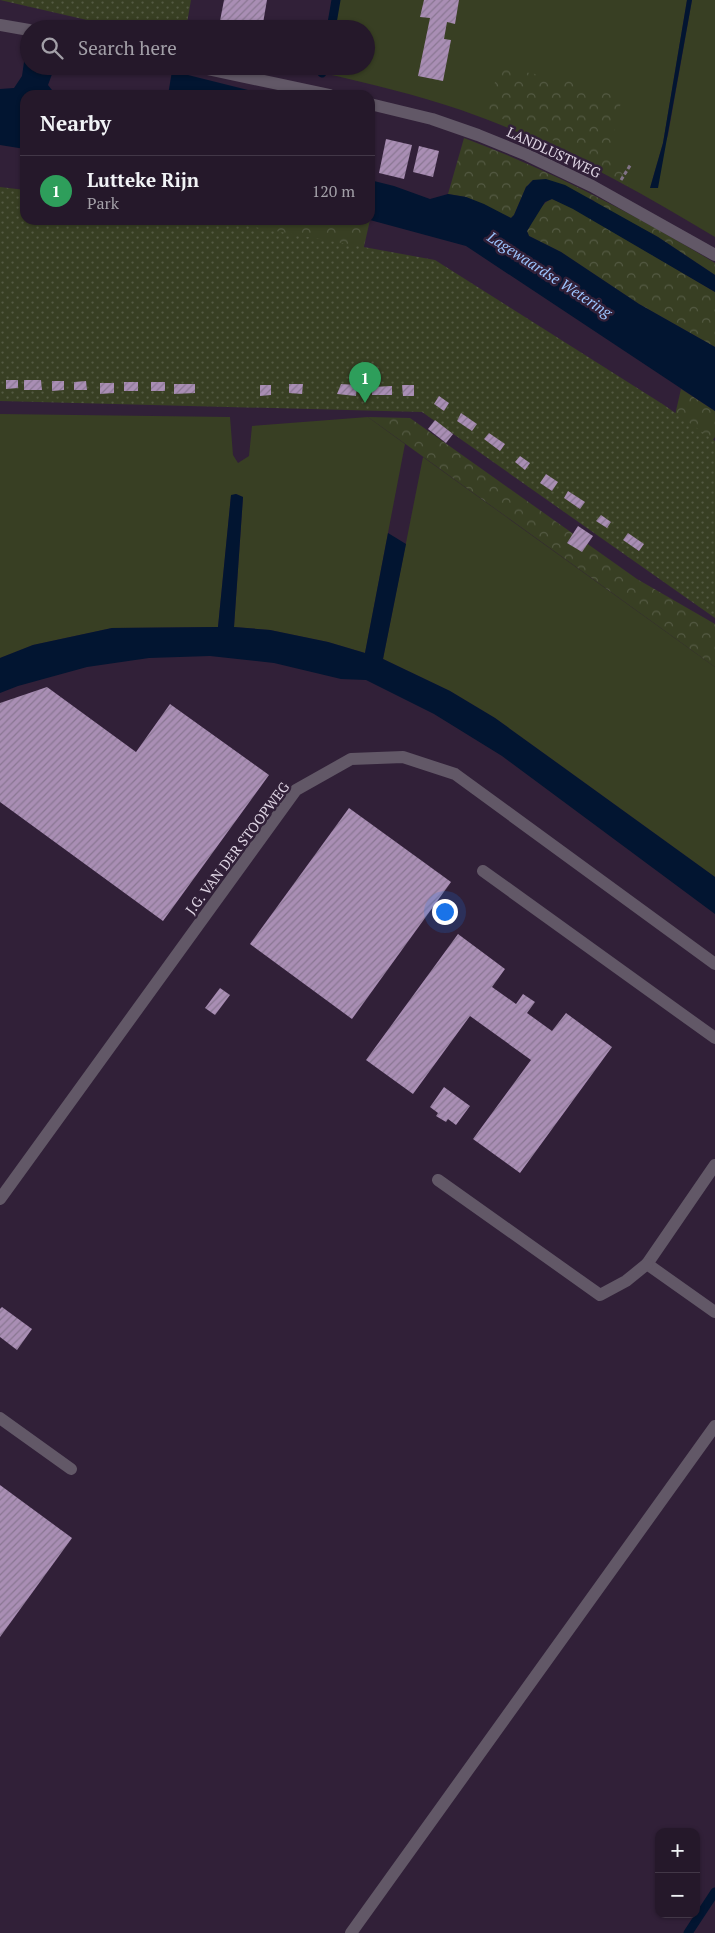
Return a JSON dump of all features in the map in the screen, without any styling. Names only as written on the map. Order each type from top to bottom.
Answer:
[{"type":"street","points":[[0,25],[20,28]]},
{"type":"street","points":[[236,75],[306,90]]},
{"type":"street","name":"LANDLUSTWEG","points":[[375,105],[432,119],[478,134],[527,155],[592,186],[715,255]]},
{"type":"street","name":"J.G. VAN DER STOOPWEG","points":[[0,1199],[296,790],[352,759],[403,758],[455,774],[715,964]]},
{"type":"street","points":[[483,871],[715,1038]]},
{"type":"street","points":[[438,1180],[600,1295],[626,1281],[648,1264],[715,1165]]},
{"type":"street","points":[[648,1264],[715,1312]]},
{"type":"street","points":[[0,1418],[71,1469]]},
{"type":"street","points":[[351,1933],[715,1426]]},
{"type":"green space","points":[[0,0],[191,0],[188,20],[87,20]]},
{"type":"green space","points":[[336,0],[687,0],[663,143],[650,188],[668,135],[692,0],[715,0],[715,237],[591,167],[494,122],[410,94],[331,75],[375,75],[375,20],[333,20]]},
{"type":"green space","points":[[499,67],[571,81],[622,98],[609,152],[633,169],[627,186],[568,147],[487,112]]},
{"type":"green space","points":[[464,138],[561,179],[654,227],[715,263],[715,275],[658,237],[598,205],[593,200],[533,180],[526,187],[511,218],[466,197],[448,194]]},
{"type":"green space","points":[[0,187],[20,189],[20,225],[242,225],[435,260],[664,405],[715,441],[715,618],[422,412],[0,401]]},
{"type":"green space","points":[[552,199],[573,208],[715,292],[715,347],[639,304],[561,252],[529,236],[527,231],[537,213],[547,201]]},
{"type":"green space","points":[[170,225],[369,225],[360,264]]},
{"type":"green space","points":[[681,389],[715,411],[715,437],[648,533]]},
{"type":"green space","points":[[0,414],[230,417],[233,455],[238,463],[249,456],[252,426],[368,417],[405,444],[365,653],[328,642],[270,630],[234,627],[243,497],[236,494],[231,496],[218,627],[112,628],[33,645],[0,658]]},
{"type":"green space","points":[[368,417],[410,418],[637,579],[715,624],[715,667]]},
{"type":"green space","points":[[423,457],[715,667],[715,877],[495,718],[450,691],[383,659]]},
{"type":"water","points":[[687,0],[692,0],[658,188],[650,188],[663,143]]},
{"type":"water","points":[[52,75],[48,85],[52,90],[20,90],[20,148],[0,145],[0,89],[14,88],[22,76]]},
{"type":"water","points":[[171,75],[188,75],[248,90],[169,90]]},
{"type":"water","name":"Lagewaardse Wetering","points":[[546,179],[565,185],[658,237],[715,275],[715,292],[573,209],[552,199],[545,202],[527,231],[529,236],[561,252],[639,304],[715,347],[715,411],[466,246],[375,221],[375,181],[430,199],[448,194],[466,197],[511,218],[526,187],[533,180]]},
{"type":"water","points":[[236,494],[243,497],[234,627],[270,630],[328,642],[365,653],[388,533],[406,544],[383,659],[450,691],[495,718],[715,877],[715,914],[502,756],[434,714],[366,680],[341,679],[274,663],[210,656],[149,658],[87,667],[18,686],[0,693],[0,658],[33,645],[112,628],[218,627],[231,495]]},
{"type":"building","points":[[224,0],[267,0],[264,20],[220,20]]},
{"type":"building","points":[[424,0],[459,0],[455,24],[447,22],[444,39],[451,40],[443,81],[418,76],[430,18],[420,17]]},
{"type":"building","points":[[386,139],[412,145],[404,179],[379,173]]},
{"type":"building","points":[[419,146],[439,151],[433,177],[413,172]]},
{"type":"building","points":[[6,380],[18,380],[18,388],[6,389]]},
{"type":"building","points":[[24,380],[41,380],[42,390],[24,390]]},
{"type":"building","points":[[52,381],[64,381],[64,390],[52,391]]},
{"type":"building","points":[[86,381],[87,390],[74,390],[74,382]]},
{"type":"building","points":[[124,382],[138,382],[138,391],[124,391]]},
{"type":"building","points":[[151,382],[165,382],[165,391],[151,391]]},
{"type":"building","points":[[100,383],[114,383],[114,393],[100,394]]},
{"type":"building","points":[[174,384],[195,384],[195,393],[174,394]]},
{"type":"building","points":[[289,384],[303,384],[302,394],[289,393]]},
{"type":"building","points":[[341,384],[357,385],[356,396],[337,394]]},
{"type":"building","points":[[260,385],[271,385],[271,395],[260,396]]},
{"type":"building","points":[[402,385],[414,385],[414,396],[403,396]]},
{"type":"building","points":[[392,386],[392,395],[372,395],[372,387]]},
{"type":"building","points":[[439,396],[449,403],[444,411],[434,404]]},
{"type":"building","points":[[461,413],[477,424],[472,431],[457,421]]},
{"type":"building","points":[[435,420],[453,434],[446,443],[428,429]]},
{"type":"building","points":[[489,433],[505,444],[500,451],[484,439]]},
{"type":"building","points":[[520,456],[530,463],[525,470],[515,462]]},
{"type":"building","points":[[546,474],[558,482],[552,491],[540,483]]},
{"type":"building","points":[[568,491],[585,502],[580,509],[564,498]]},
{"type":"building","points":[[601,515],[611,522],[607,528],[596,521]]},
{"type":"building","points":[[578,526],[593,536],[582,552],[567,543]]},
{"type":"building","points":[[628,533],[644,544],[639,551],[623,540]]},
{"type":"building","points":[[47,687],[136,752],[170,704],[269,775],[163,921],[0,802],[0,703]]},
{"type":"building","points":[[349,808],[451,882],[352,1019],[250,944]]},
{"type":"building","points":[[458,934],[505,969],[492,987],[516,1004],[523,994],[535,1002],[527,1013],[552,1031],[566,1013],[612,1047],[520,1173],[473,1139],[531,1060],[470,1016],[413,1094],[366,1060]]},
{"type":"building","points":[[220,988],[230,995],[215,1015],[205,1008]]},
{"type":"building","points":[[444,1087],[470,1106],[456,1125],[448,1119],[446,1122],[436,1116],[438,1113],[430,1107]]},
{"type":"building","points":[[2,1307],[32,1329],[17,1350],[0,1337],[0,1309]]},
{"type":"building","points":[[0,1485],[72,1538],[0,1637]]},
{"type":"waterway","points":[[333,20],[336,0]]},
{"type":"waterway","points":[[688,1933],[715,1892]]},
{"type":"place","name":"Lutteke Rijn","points":[[365,403]]}]
